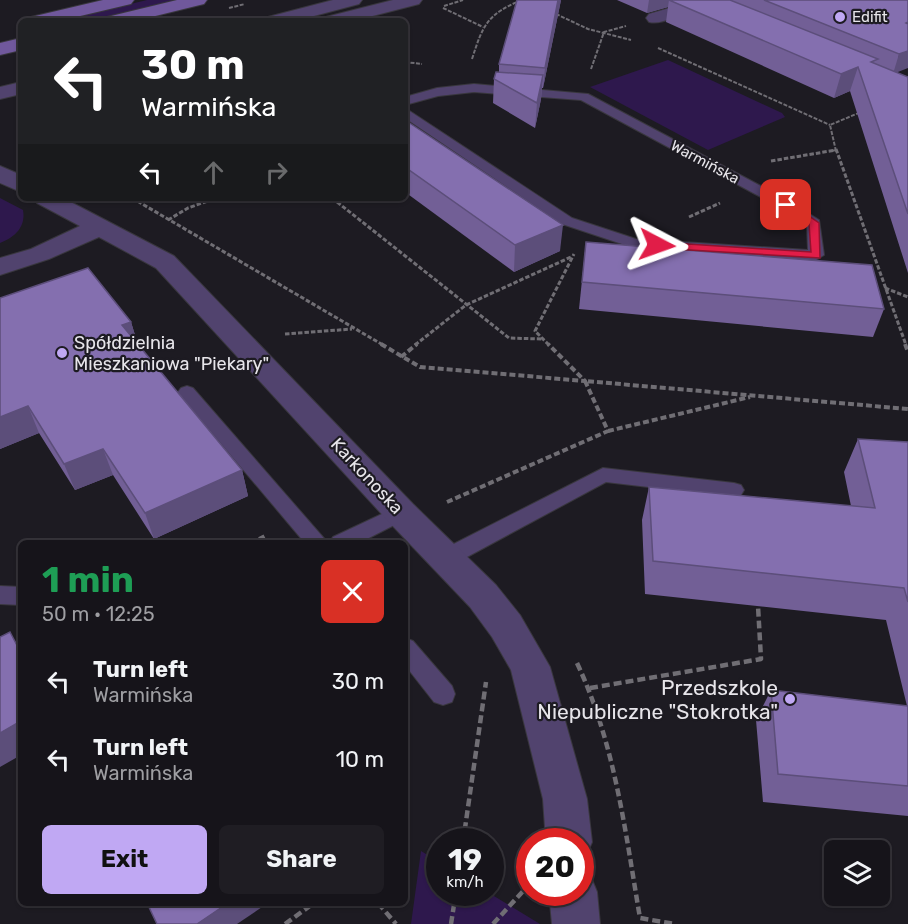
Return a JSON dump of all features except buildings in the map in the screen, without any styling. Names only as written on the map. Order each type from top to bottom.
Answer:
[{"type":"street","points":[[50,18],[125,0]]},
{"type":"street","points":[[125,18],[198,0]]},
{"type":"street","points":[[285,18],[353,0]]},
{"type":"street","points":[[345,18],[413,0]]},
{"type":"street","points":[[655,18],[690,7],[716,9],[723,13]]},
{"type":"street","points":[[0,49],[18,45]]},
{"type":"street","points":[[0,93],[18,89]]},
{"type":"street","points":[[0,103],[18,100]]},
{"type":"street","points":[[0,173],[18,183]]},
{"type":"street","name":"Karkonoska","points":[[51,201],[165,261],[401,513],[483,596],[506,626],[530,667],[565,799],[568,828]]},
{"type":"street","points":[[0,267],[40,254],[99,227]]},
{"type":"street","points":[[574,906],[576,924]]},
{"type":"lane","name":"Warmińska","points":[[408,100],[437,92],[474,88],[584,97],[786,205],[814,223],[816,255],[634,243],[567,221],[408,114]]},
{"type":"lane","points":[[187,392],[314,540]]},
{"type":"lane","points":[[446,558],[603,475],[734,490]]},
{"type":"lane","points":[[346,540],[401,513]]},
{"type":"lane","points":[[0,595],[18,596]]},
{"type":"lane","points":[[408,652],[443,694]]},
{"type":"path","points":[[440,7],[483,27]]},
{"type":"path","points":[[547,10],[588,29],[633,40]]},
{"type":"path","points":[[604,32],[655,18]]},
{"type":"path","points":[[572,96],[586,83],[604,32]]},
{"type":"path","points":[[662,42],[651,45],[830,124],[866,110]]},
{"type":"path","points":[[830,124],[836,150],[908,352]]},
{"type":"path","points":[[744,183],[751,165],[836,150]]},
{"type":"path","points":[[137,201],[420,367],[908,409]]},
{"type":"path","points":[[167,220],[188,208],[208,201]]},
{"type":"path","points":[[336,201],[509,338],[543,339]]},
{"type":"path","points":[[401,357],[466,305],[572,256],[598,231]]},
{"type":"path","points":[[572,256],[535,331],[585,381],[608,431]]},
{"type":"path","points":[[885,288],[908,297]]},
{"type":"path","points":[[438,506],[608,431],[755,396]]},
{"type":"path","points":[[591,688],[761,659],[758,606]]},
{"type":"path","points":[[493,924],[516,899]]},
{"type":"path","points":[[285,924],[310,906]]},
{"type":"path","points":[[381,906],[396,924]]},
{"type":"path","points":[[451,924],[454,906]]},
{"type":"shaded area","points":[[147,0],[176,0],[102,18],[72,18]]},
{"type":"shaded area","points":[[668,60],[782,113],[785,117],[708,150],[590,87]]},
{"type":"shaded area","points":[[0,198],[23,210],[23,221],[18,231],[0,243]]},
{"type":"shaded area","points":[[421,851],[426,854],[426,906],[504,906],[504,902],[540,924],[411,924]]},
{"type":"place","name":"Edifit","points":[[840,17]]},
{"type":"place","name":"Spółdzielnia Mieszkaniowa \"Piekary\"","points":[[62,353]]},
{"type":"place","name":"Przedszkole Niepubliczne \"Stokrotka\"","points":[[790,699]]},
{"type":"route","points":[[657,245],[816,255],[814,223],[786,205]]}]
